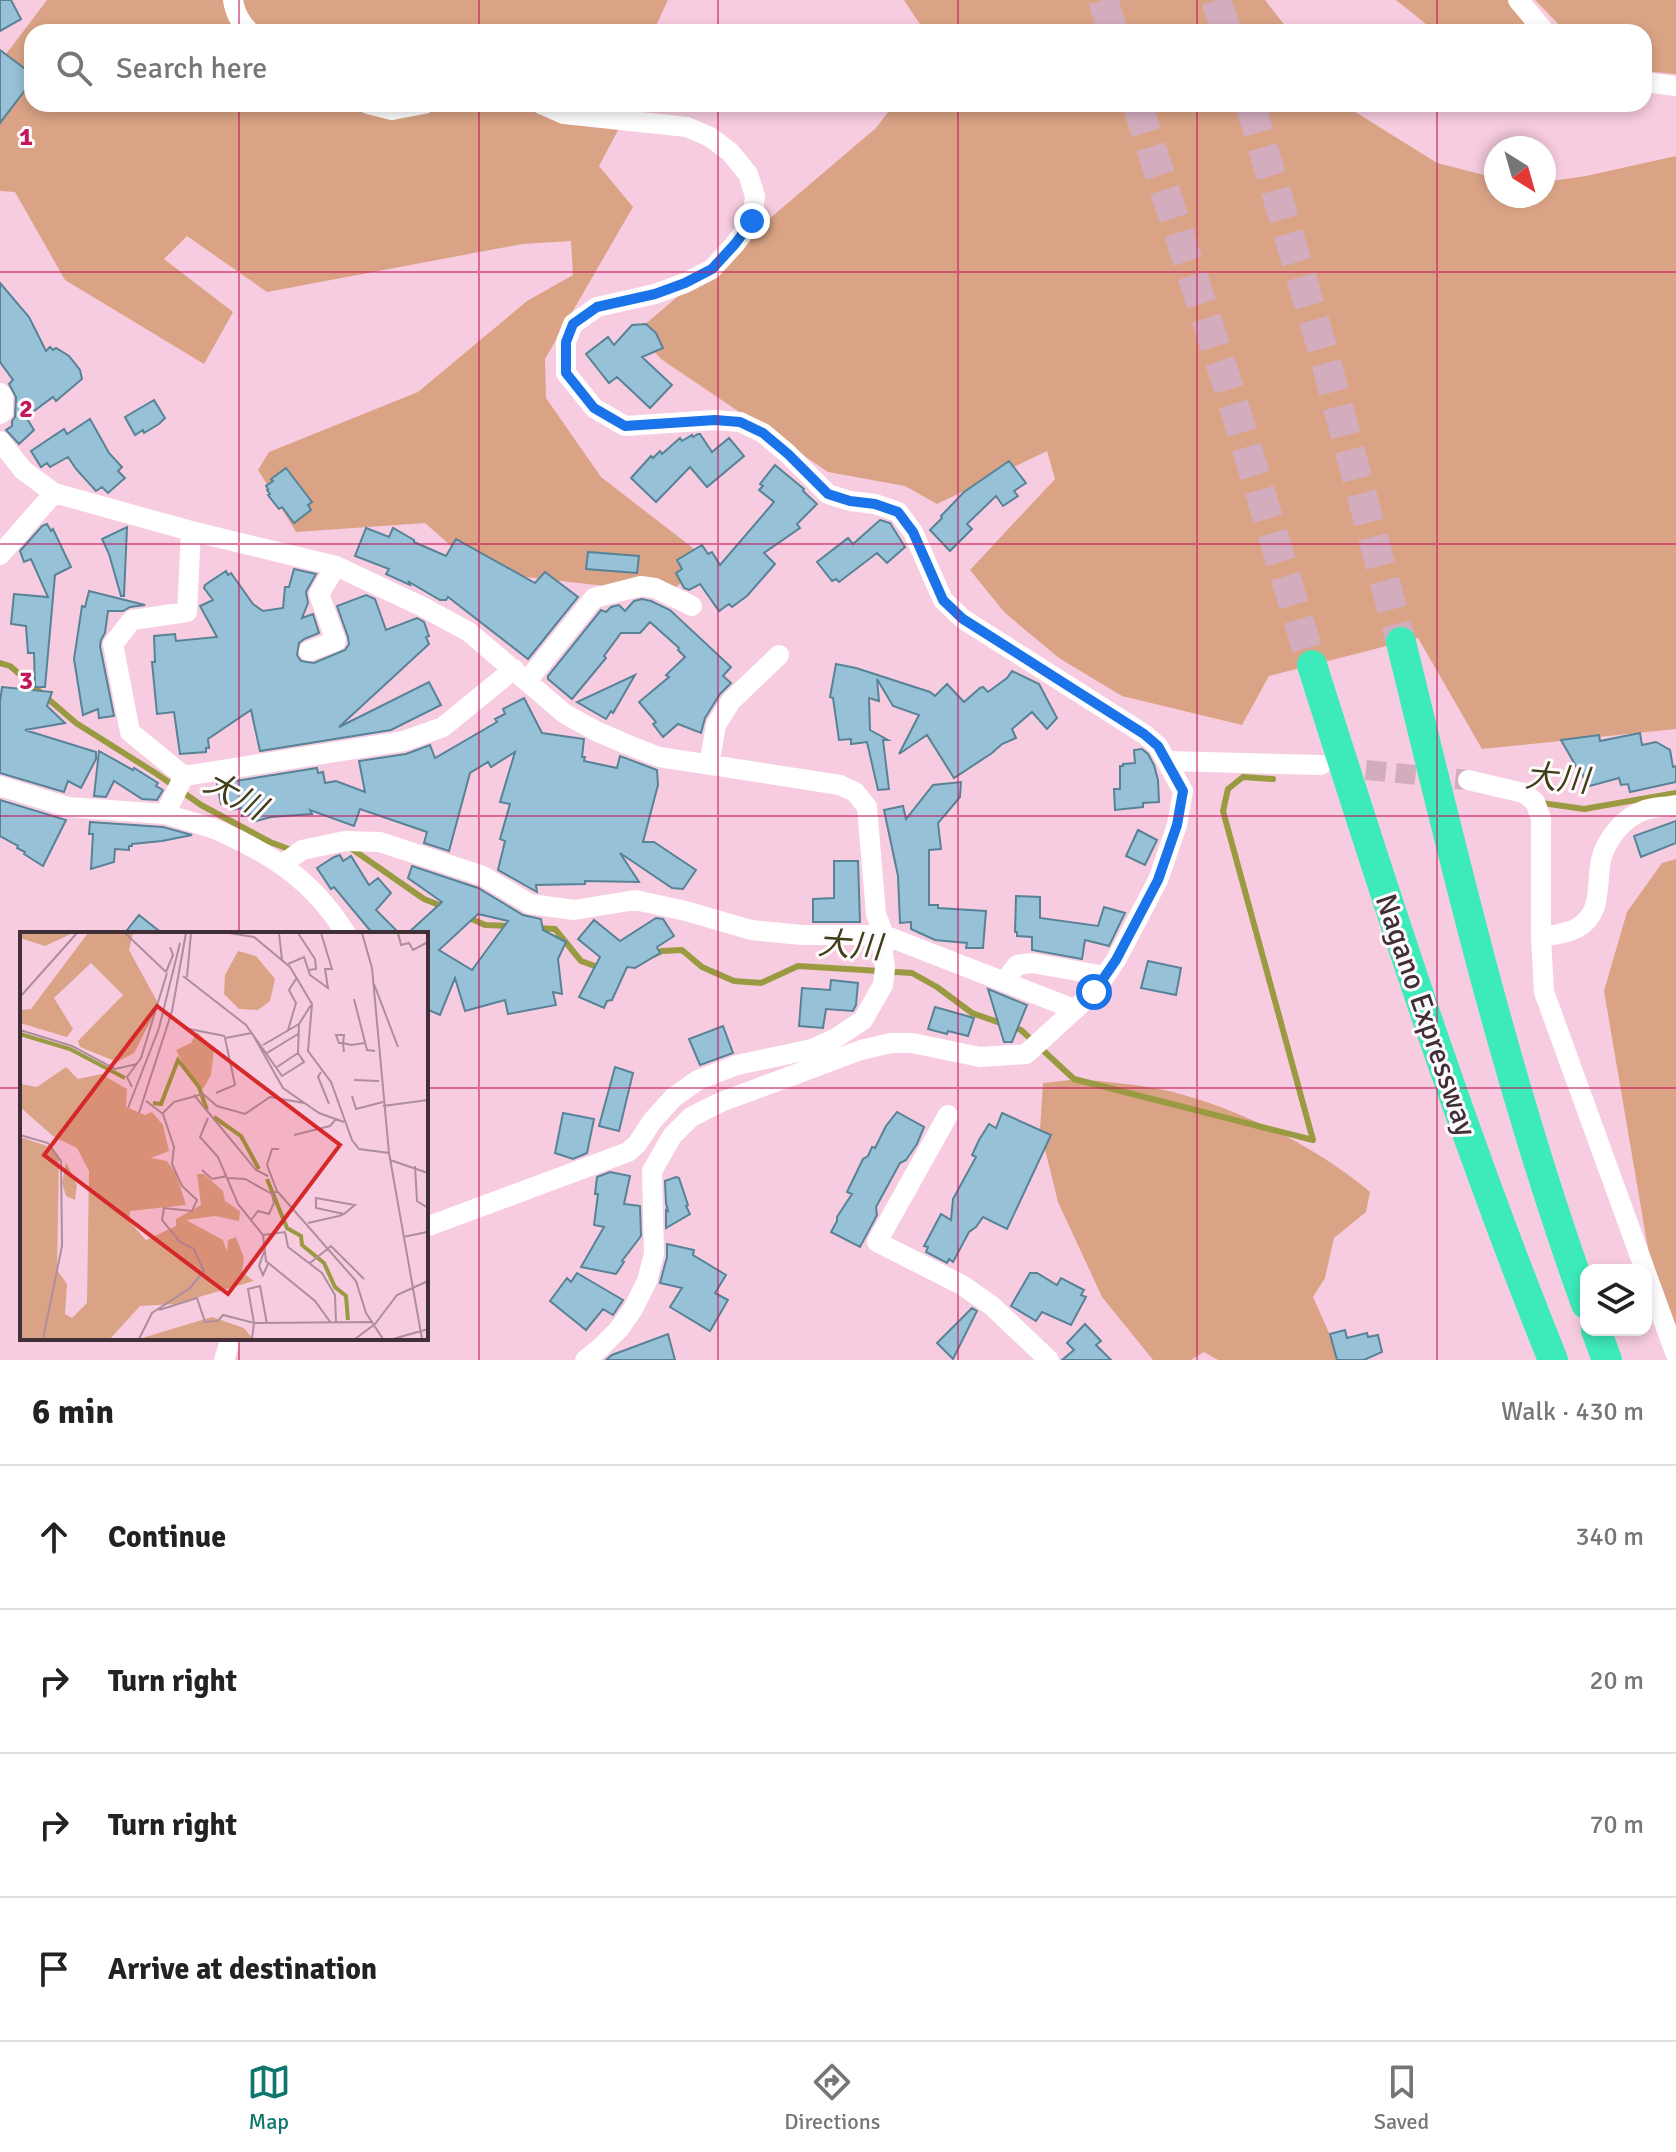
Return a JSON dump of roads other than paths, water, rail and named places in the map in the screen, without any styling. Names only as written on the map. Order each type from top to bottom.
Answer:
[{"type":"highway","name":"Nagano Expressway","points":[[1401,642],[1463,898],[1514,1078],[1580,1288]]},
{"type":"highway","name":"Nagano Expressway","points":[[1312,665],[1397,936],[1457,1112],[1553,1360]]},
{"type":"highway","points":[[1598,1336],[1607,1360]]},
{"type":"street","points":[[233,0],[234,11],[242,24]]},
{"type":"street","points":[[1518,0],[1538,24]]},
{"type":"street","points":[[1652,83],[1676,86]]},
{"type":"street","points":[[559,112],[687,127],[710,137],[730,152],[748,174],[755,196],[752,221],[712,269],[655,294],[597,307],[573,324],[566,342],[566,373],[594,408],[625,426],[715,420],[740,422],[763,433],[828,494],[898,512],[913,532],[943,600],[963,619],[1144,734],[1158,746],[1183,791],[1177,825],[1158,880],[1116,960],[1094,992],[1026,1054],[980,1057],[912,1043],[891,1043],[861,1050],[735,1096],[691,1117],[672,1136],[652,1171],[654,1254],[647,1281],[619,1329],[585,1360]]},
{"type":"street","points":[[0,393],[3,412],[0,414]]},
{"type":"street","points":[[0,441],[23,470],[54,493],[191,531],[336,566],[423,607],[469,632],[565,714],[596,731],[659,757],[840,785],[855,792],[867,807],[876,914],[884,935],[885,968],[883,985],[863,1020],[812,1049],[737,1065],[698,1080],[674,1097],[628,1152],[428,1226]]},
{"type":"street","points":[[0,555],[54,493]]},
{"type":"street","points":[[191,531],[187,612],[132,620],[113,644],[130,732],[184,776],[404,741],[443,727],[521,675],[594,598],[641,586],[655,588],[692,606]]},
{"type":"street","points":[[309,651],[336,641],[319,594],[336,566]]},
{"type":"street","points":[[709,765],[716,725],[731,701],[779,655]]},
{"type":"street","points":[[1167,761],[1321,765]]},
{"type":"street","points":[[165,814],[184,776]]},
{"type":"street","points":[[1468,780],[1524,793],[1535,802],[1541,818],[1544,992],[1642,1264]]},
{"type":"street","points":[[0,786],[68,807],[165,814],[222,832],[283,864],[319,896],[345,932]]},
{"type":"street","points":[[1541,937],[1566,932],[1588,919],[1596,903],[1601,858],[1613,835],[1626,821],[1644,810],[1676,805]]},
{"type":"street","points":[[283,864],[302,850],[345,841],[380,842],[483,876],[530,904],[574,910],[635,900],[751,930],[802,935],[884,935],[1074,1009]]},
{"type":"street","points":[[1004,982],[1017,965],[1032,963],[1105,976]]},
{"type":"street","points":[[948,1115],[877,1242],[962,1285],[992,1306],[1049,1360]]},
{"type":"street","points":[[1652,1291],[1676,1355]]},
{"type":"street","points":[[224,1360],[230,1340]]},
{"type":"waterway","name":"大川","points":[[0,663],[10,666],[76,723],[201,805],[270,842],[294,851]]},
{"type":"waterway","name":"大川","points":[[653,955],[662,951],[682,950],[702,967],[734,981],[761,983],[798,966],[912,973],[972,1013],[1021,1030],[1074,1079],[1313,1140],[1223,811],[1228,789],[1243,777],[1273,779]]},
{"type":"waterway","name":"大川","points":[[1542,803],[1584,809],[1676,793]]},
{"type":"waterway","name":"大川","points":[[352,849],[424,899],[444,907]]},
{"type":"waterway","name":"大川","points":[[465,916],[485,925],[512,926]]},
{"type":"waterway","name":"大川","points":[[535,928],[555,929],[581,961],[603,969]]},
{"type":"tunnel","points":[[1103,0],[1110,24]]},
{"type":"tunnel","points":[[1216,0],[1224,24]]},
{"type":"tunnel","points":[[1140,112],[1229,389],[1312,665]]},
{"type":"tunnel","points":[[1252,112],[1325,358],[1401,642]]},
{"type":"tunnel","points":[[1336,767],[1468,780]]}]
